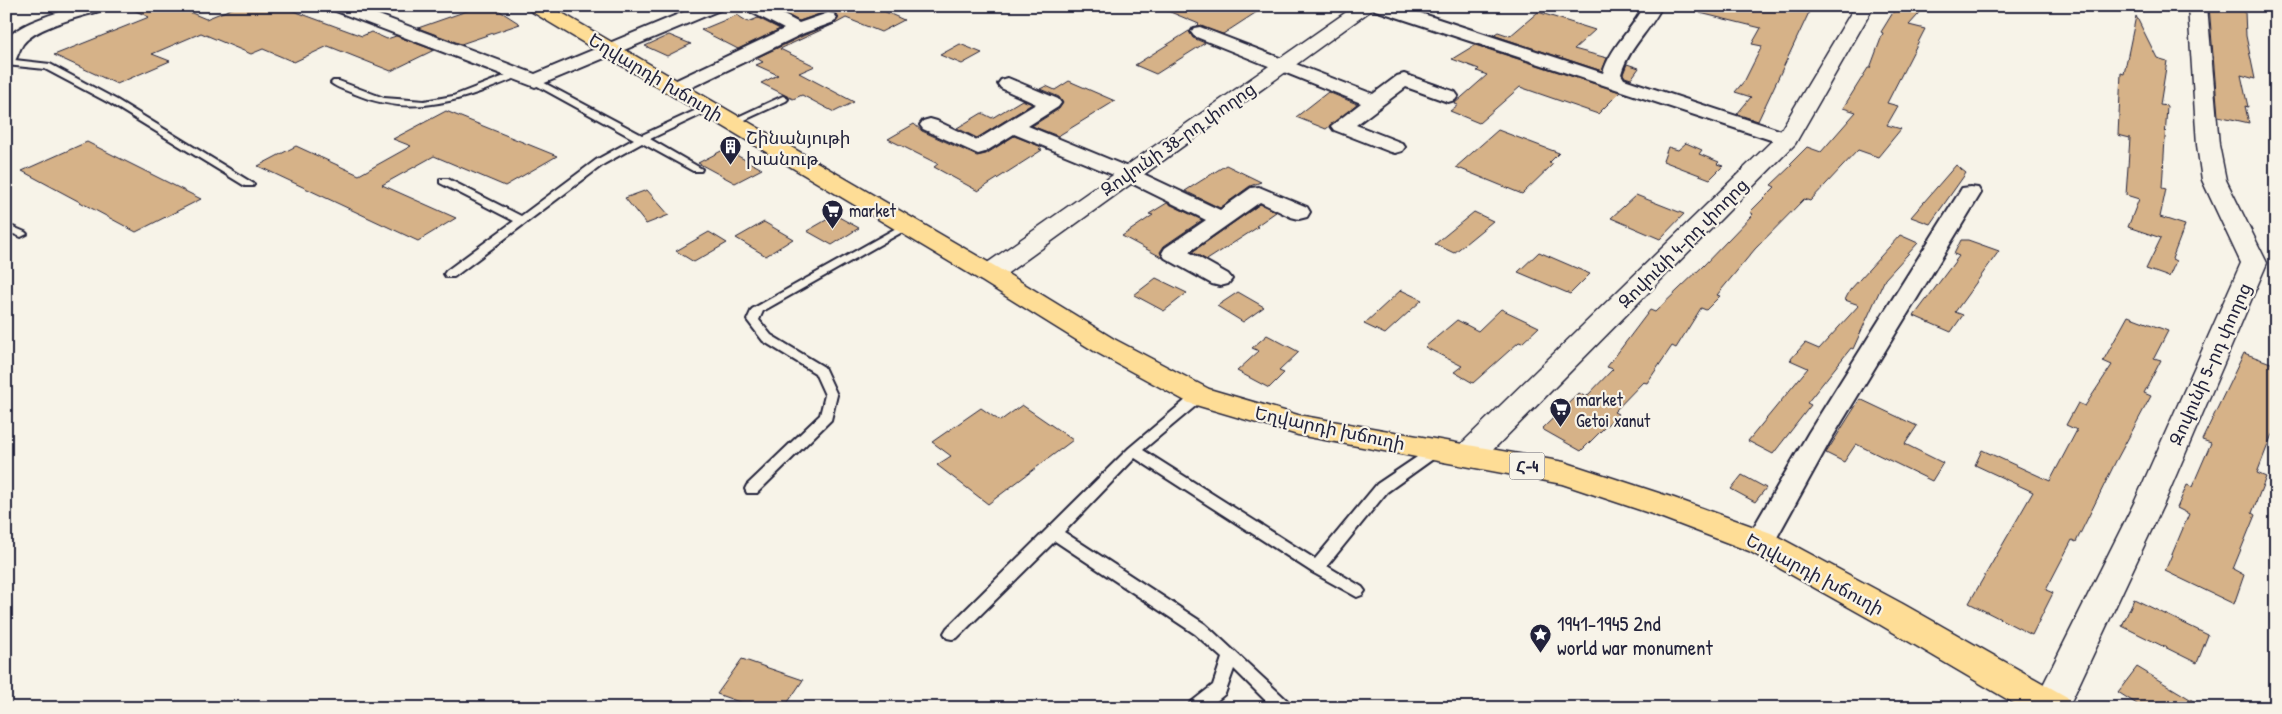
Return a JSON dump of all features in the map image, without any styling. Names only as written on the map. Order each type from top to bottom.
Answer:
[{"type":"main road","name":"Եղվարդի խճուղի","points":[[536,6],[907,225],[1104,345],[1199,396],[1298,425],[1564,473],[1664,506],[1760,542],[1891,614],[2052,707]]},
{"type":"street","points":[[6,61],[20,37],[34,29],[96,6]]},
{"type":"street","points":[[339,6],[535,81],[714,6]]},
{"type":"street","points":[[753,6],[798,29]]},
{"type":"street","name":"Զովունի 38-րդ փողոց","points":[[989,274],[1368,6]]},
{"type":"street","points":[[1381,6],[1787,139]]},
{"type":"street","points":[[1616,83],[1612,74],[1618,52],[1649,17],[1653,6]]},
{"type":"street","name":"Զովունի 4-րդ փողոց","points":[[1470,456],[1787,139],[1866,6]]},
{"type":"street","name":"Զովունի 5-րդ փողոց","points":[[2052,707],[2150,501],[2254,263],[2214,180],[2208,145],[2198,6]]},
{"type":"street","points":[[675,88],[798,29],[828,18]]},
{"type":"street","points":[[1200,32],[1374,101]]},
{"type":"street","points":[[1394,147],[1341,126],[1404,80],[1448,96]]},
{"type":"street","points":[[930,125],[978,148],[1050,103],[1008,84]]},
{"type":"street","points":[[1014,126],[1128,174],[1221,219]]},
{"type":"street","points":[[1220,279],[1173,253],[1259,193],[1299,212]]},
{"type":"street","points":[[1760,542],[1818,439],[1970,193]]},
{"type":"lane","points":[[6,61],[47,66],[114,102],[249,184]]},
{"type":"lane","points":[[336,83],[390,102],[432,103],[454,100],[517,74]]},
{"type":"lane","points":[[535,81],[697,168]]},
{"type":"lane","points":[[732,122],[783,98]]},
{"type":"lane","points":[[450,274],[600,162],[642,138],[708,108]]},
{"type":"lane","points":[[444,180],[522,221]]},
{"type":"lane","points":[[752,489],[826,417],[831,395],[820,370],[767,338],[753,320],[758,310],[907,225]]},
{"type":"lane","points":[[6,227],[21,234]]},
{"type":"lane","points":[[952,633],[1134,451],[1199,396]]},
{"type":"lane","points":[[1316,568],[1382,488],[1428,456],[1432,449]]},
{"type":"lane","points":[[1134,451],[1316,568],[1357,591]]},
{"type":"lane","points":[[1054,533],[1200,629],[1231,656],[1284,708]]},
{"type":"lane","points":[[1196,708],[1220,688],[1231,656]]},
{"type":"building","points":[[125,6],[175,6],[206,19],[238,6],[280,6],[362,36],[371,32],[387,39],[396,36],[434,50],[391,71],[328,46],[294,62],[263,49],[251,54],[201,33],[152,54],[170,61],[117,84],[54,55],[149,17]]},
{"type":"building","points":[[481,6],[492,6],[520,24],[461,44],[418,28]]},
{"type":"building","points":[[788,6],[872,6],[904,20],[881,32],[846,18],[835,24],[838,17],[834,12],[828,11],[799,21],[778,10]]},
{"type":"building","points":[[1156,6],[1266,6],[1223,34],[1197,26],[1199,24]]},
{"type":"building","points":[[1701,6],[1812,6],[1758,121],[1737,114],[1751,97],[1735,92],[1745,80],[1762,46],[1752,44],[1761,28],[1700,13]]},
{"type":"building","points":[[1897,6],[1926,6],[1909,25],[1925,29],[1887,103],[1898,106],[1887,125],[1901,129],[1878,157],[1858,150],[1810,201],[1804,199],[1755,249],[1717,295],[1720,296],[1706,310],[1701,308],[1676,348],[1672,346],[1647,383],[1643,382],[1614,412],[1618,414],[1581,451],[1542,429],[1579,393],[1586,397],[1613,369],[1607,367],[1650,310],[1655,312],[1753,214],[1750,212],[1775,187],[1771,185],[1792,165],[1790,164],[1807,147],[1821,152],[1856,112],[1843,108],[1868,68],[1870,68],[1883,33],[1881,32]]},
{"type":"building","points":[[2209,6],[2245,12],[2246,36],[2255,79],[2241,75],[2248,107],[2245,106],[2249,123],[2218,116]]},
{"type":"building","points":[[1538,12],[1595,30],[1574,49],[1607,58],[1602,71],[1493,35],[1498,32],[1510,36]]},
{"type":"building","points":[[737,15],[748,22],[758,18],[780,29],[738,49],[701,30]]},
{"type":"building","points":[[2136,16],[2157,58],[2167,61],[2160,105],[2167,106],[2162,188],[2166,189],[2160,217],[2185,225],[2172,259],[2176,261],[2169,277],[2146,269],[2161,238],[2128,227],[2139,199],[2126,195],[2130,138],[2118,135],[2121,73],[2124,74]]},
{"type":"building","points":[[834,24],[780,49],[815,66],[799,73],[854,102],[834,112],[802,95],[793,99],[761,83],[778,75],[756,65],[763,62],[756,58],[805,35]]},
{"type":"building","points":[[1189,31],[1193,38],[1205,43],[1156,74],[1135,65]]},
{"type":"building","points":[[669,35],[691,44],[667,56],[645,46]]},
{"type":"building","points":[[960,44],[982,53],[962,64],[940,55]]},
{"type":"building","points":[[1475,45],[1620,92],[1598,114],[1520,87],[1479,123],[1450,111],[1458,105],[1454,104],[1487,75],[1477,71],[1479,69],[1452,59]]},
{"type":"building","points":[[1627,64],[1639,68],[1631,79],[1623,74]]},
{"type":"building","points":[[1069,81],[1115,101],[1058,136],[1032,126],[1059,109],[1063,103],[1059,97],[1040,89],[1046,86],[1055,90]]},
{"type":"building","points":[[1328,92],[1357,104],[1326,129],[1296,117]]},
{"type":"building","points":[[1022,100],[1032,104],[977,138],[957,128],[982,113],[992,118]]},
{"type":"building","points":[[446,111],[557,156],[505,186],[434,156],[382,185],[456,218],[418,241],[258,166],[296,146],[359,175],[411,146],[393,139]]},
{"type":"building","points":[[914,124],[922,131],[977,156],[986,154],[1014,136],[1042,147],[1039,149],[1042,150],[978,191],[934,167],[938,164],[888,139]]},
{"type":"building","points":[[1498,130],[1559,153],[1549,163],[1553,164],[1522,194],[1456,167]]},
{"type":"building","points":[[87,142],[201,199],[136,232],[22,171]]},
{"type":"building","points":[[1686,143],[1702,150],[1699,154],[1719,162],[1717,164],[1723,166],[1710,179],[1663,161],[1668,147],[1678,150]]},
{"type":"building","name":"Շինանյութի խանութ","points":[[725,149],[762,169],[735,183],[698,163]]},
{"type":"building","points":[[1226,165],[1261,182],[1250,186],[1220,208],[1185,191]]},
{"type":"building","points":[[1956,165],[1966,173],[1930,224],[1911,217]]},
{"type":"building","points":[[647,190],[669,215],[646,224],[625,198]]},
{"type":"building","points":[[1636,195],[1684,214],[1660,239],[1611,218]]},
{"type":"building","points":[[1167,203],[1202,220],[1164,246],[1160,252],[1163,258],[1122,236],[1153,215],[1149,214]]},
{"type":"building","points":[[1260,204],[1276,212],[1256,226],[1258,227],[1207,260],[1192,252]]},
{"type":"building","points":[[1474,212],[1493,221],[1454,253],[1435,244]]},
{"type":"building","points":[[835,215],[859,228],[832,245],[807,231]]},
{"type":"building","points":[[764,222],[793,239],[766,256],[736,238]]},
{"type":"building","points":[[709,232],[727,243],[694,262],[676,251]]},
{"type":"building","points":[[1900,235],[1918,243],[1885,279],[1853,349],[1851,348],[1807,403],[1811,405],[1773,454],[1748,441],[1808,368],[1790,360],[1805,343],[1819,349],[1859,305],[1845,300],[1850,290]]},
{"type":"building","points":[[1961,240],[1968,240],[1999,251],[1955,312],[1963,315],[1951,332],[1914,316],[1959,256],[1954,254]]},
{"type":"building","points":[[1539,252],[1590,274],[1570,294],[1518,272]]},
{"type":"building","points":[[1156,278],[1187,293],[1164,311],[1134,295]]},
{"type":"building","points":[[1401,290],[1422,300],[1385,334],[1364,324]]},
{"type":"building","points":[[1238,292],[1264,307],[1243,322],[1217,306]]},
{"type":"building","points":[[1501,309],[1539,327],[1522,343],[1519,342],[1473,383],[1454,372],[1462,366],[1425,347],[1457,320],[1478,331]]},
{"type":"building","points":[[2128,316],[2168,331],[2154,358],[2161,360],[2144,393],[2151,396],[2076,542],[2072,540],[2046,590],[2053,593],[2032,635],[1969,603],[2033,492],[1975,465],[1982,450],[2050,481],[2077,430],[2066,425],[2078,403],[2085,406],[2112,365],[2103,361]]},
{"type":"building","points":[[1267,335],[1299,352],[1279,371],[1284,373],[1269,388],[1237,371],[1259,351],[1252,348]]},
{"type":"building","points":[[2244,353],[2276,365],[2276,424],[2257,473],[2266,477],[2252,513],[2255,515],[2233,569],[2244,575],[2234,604],[2165,571],[2189,514],[2177,508],[2187,485],[2192,487],[2211,443],[2202,440]]},
{"type":"building","points":[[1860,399],[1917,426],[1905,444],[1943,463],[1932,481],[1856,444],[1844,462],[1826,453]]},
{"type":"building","points":[[1022,405],[1073,440],[988,504],[937,465],[951,456],[932,442],[981,408],[1000,421]]},
{"type":"building","points":[[1742,475],[1766,488],[1755,502],[1731,489]]},
{"type":"building","points":[[2134,599],[2208,635],[2197,663],[2122,626]]},
{"type":"building","points":[[742,659],[803,680],[784,708],[756,708],[717,694]]},
{"type":"building","points":[[2137,667],[2205,708],[2143,708],[2118,692]]},
{"type":"place","name":"Շինանյութի խանութ","points":[[730,166]]},
{"type":"place","name":"market","points":[[833,229]]},
{"type":"place","name":"market Getoi xanut","points":[[1560,428]]},
{"type":"place","name":"1941-1945 2nd world war monument","points":[[1541,654]]}]
